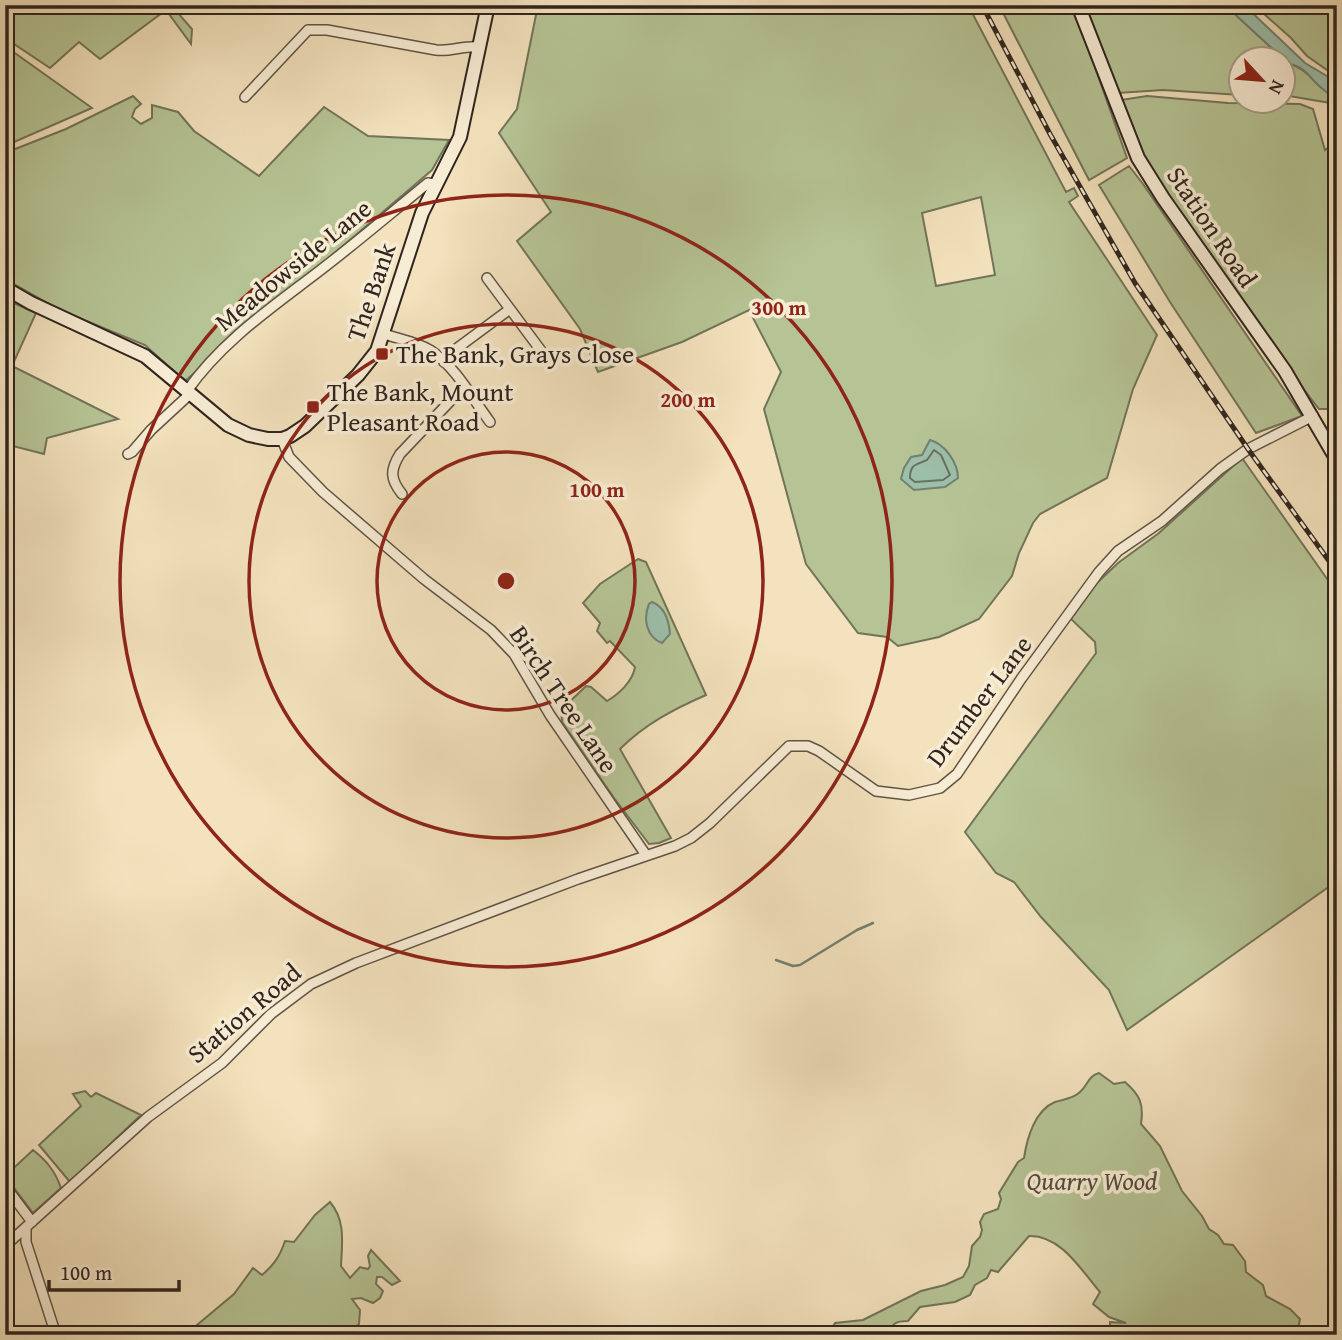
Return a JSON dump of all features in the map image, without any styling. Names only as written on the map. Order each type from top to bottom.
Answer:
[{"type":"street","name":"The Bank","points":[[282,439],[305,426],[358,375],[377,351],[422,213],[466,121],[488,5]]},
{"type":"street","name":"Station Road","points":[[1078,5],[1138,158],[1163,198],[1285,371],[1337,460]]},
{"type":"street","points":[[244,97],[308,30],[334,31],[436,50],[479,47]]},
{"type":"street","name":"Meadowside Lane","points":[[128,454],[188,392],[198,374],[229,342],[428,183],[435,184]]},
{"type":"street","points":[[487,278],[542,352]]},
{"type":"street","points":[[5,288],[31,303],[145,356],[239,431],[268,439],[282,439]]},
{"type":"street","points":[[444,362],[456,349],[510,309]]},
{"type":"street","points":[[384,334],[431,351],[444,362],[490,422]]},
{"type":"street","points":[[402,494],[392,480],[394,462],[465,388]]},
{"type":"street","name":"Drumber Lane","points":[[646,855],[675,846],[710,824],[789,746],[808,747],[819,751],[876,791],[909,795],[940,788],[963,766],[1021,679],[1099,572],[1118,551],[1162,521],[1219,469],[1248,449],[1313,416]]},
{"type":"street","name":"Birch Tree Lane","points":[[282,439],[289,457],[323,492],[424,579],[491,630],[514,654],[550,715],[646,855]]},
{"type":"street","name":"Station Road","points":[[5,1246],[148,1117],[222,1063],[271,1014],[311,984],[356,963],[646,855]]},
{"type":"street","points":[[5,1186],[29,1224],[26,1242],[56,1335]]},
{"type":"green space","points":[[5,5],[171,5],[192,29],[191,44],[166,10],[100,59],[79,42],[50,68],[5,38]]},
{"type":"green space","points":[[538,5],[968,5],[1066,192],[1074,188],[1078,196],[1069,202],[1157,335],[1133,389],[1107,478],[1040,514],[1019,553],[1012,576],[979,619],[939,637],[898,646],[887,637],[858,633],[806,564],[764,409],[781,372],[749,310],[682,342],[598,372],[580,329],[517,241],[551,212],[499,133],[517,109]],"holes":[[[981,197],[995,275],[936,286],[922,213]]]},
{"type":"green space","points":[[999,5],[1073,5],[1127,158],[1089,180]]},
{"type":"green space","points":[[1083,5],[1225,5],[1270,46],[1226,46],[1226,94],[1163,90],[1118,93]]},
{"type":"green space","points":[[1254,5],[1337,5],[1337,77],[1307,56]]},
{"type":"green space","points":[[5,46],[92,108],[5,146]]},
{"type":"green space","points":[[1296,67],[1337,100],[1337,109],[1330,103],[1296,97]]},
{"type":"green space","points":[[133,96],[141,104],[132,117],[141,124],[152,118],[152,105],[178,112],[194,131],[259,176],[324,107],[368,136],[449,140],[432,170],[185,381],[145,345],[60,310],[5,279],[5,153],[66,129]]},
{"type":"green space","points":[[1147,96],[1226,103],[1226,116],[1296,116],[1296,104],[1300,104],[1313,109],[1325,150],[1337,141],[1337,406],[1332,409],[1319,409],[1271,347],[1142,155],[1121,100]]},
{"type":"green space","points":[[1129,166],[1302,416],[1256,433],[1170,302],[1099,185]]},
{"type":"green space","points":[[5,299],[36,313],[12,366],[118,419],[47,438],[44,454],[5,444]]},
{"type":"green space","points":[[1242,458],[1337,593],[1337,881],[1127,1030],[1109,990],[1041,917],[1014,882],[996,873],[965,832],[1096,653],[1095,642],[1071,619],[1097,583],[1118,563],[1159,533]]},
{"type":"green space","points":[[638,559],[646,562],[706,695],[660,718],[620,749],[671,838],[649,844],[562,722],[561,710],[586,686],[607,701],[621,691],[631,677],[635,667],[597,631],[600,623],[583,603],[600,584]]},
{"type":"green space","name":"Quarry Wood","points":[[1099,1073],[1114,1084],[1125,1082],[1134,1091],[1140,1100],[1141,1124],[1160,1146],[1182,1191],[1209,1229],[1218,1235],[1224,1244],[1233,1245],[1245,1261],[1246,1272],[1263,1285],[1266,1296],[1290,1309],[1300,1319],[1297,1335],[1216,1335],[1215,1331],[1200,1326],[1173,1335],[1110,1335],[1110,1322],[1126,1323],[1109,1317],[1093,1304],[1100,1292],[1078,1264],[1051,1241],[1029,1236],[998,1272],[991,1270],[987,1278],[975,1285],[970,1295],[955,1302],[920,1307],[908,1321],[893,1325],[888,1335],[826,1335],[835,1323],[863,1320],[921,1291],[963,1277],[969,1266],[972,1246],[980,1237],[980,1222],[984,1214],[998,1209],[1001,1199],[999,1193],[1018,1162],[1024,1158],[1037,1118],[1048,1106],[1077,1094]]},
{"type":"green space","points":[[85,1091],[91,1097],[96,1093],[141,1115],[70,1182],[39,1145],[81,1106],[73,1094]]},
{"type":"green space","points":[[33,1150],[50,1167],[61,1188],[33,1213],[5,1176]]},
{"type":"green space","points":[[330,1202],[341,1225],[341,1266],[350,1278],[360,1267],[368,1269],[371,1250],[400,1281],[392,1285],[382,1277],[377,1277],[376,1284],[383,1291],[380,1298],[373,1303],[361,1298],[352,1299],[360,1310],[359,1324],[352,1330],[355,1335],[185,1335],[234,1294],[253,1268],[262,1275],[276,1260],[285,1241],[294,1242],[315,1215]]},
{"type":"water","points":[[1225,5],[1244,5],[1287,46],[1270,46]]},
{"type":"water","points":[[1296,54],[1337,82],[1337,100],[1319,86],[1296,66]]},
{"type":"water","points":[[930,440],[950,455],[958,478],[945,487],[914,490],[901,479],[904,468],[911,457],[922,455]]},
{"type":"water","points":[[652,602],[663,611],[669,624],[670,634],[662,643],[652,636],[647,627],[647,609]]},
{"type":"waterway","points":[[776,960],[793,966],[800,965],[873,923]]},
{"type":"railway","points":[[982,5],[1050,134],[1135,283],[1248,449],[1337,572]]},
{"type":"place","name":"The Bank, Grays Close","points":[[382,354]]},
{"type":"place","name":"The Bank, Mount Pleasant Road","points":[[313,407]]}]
